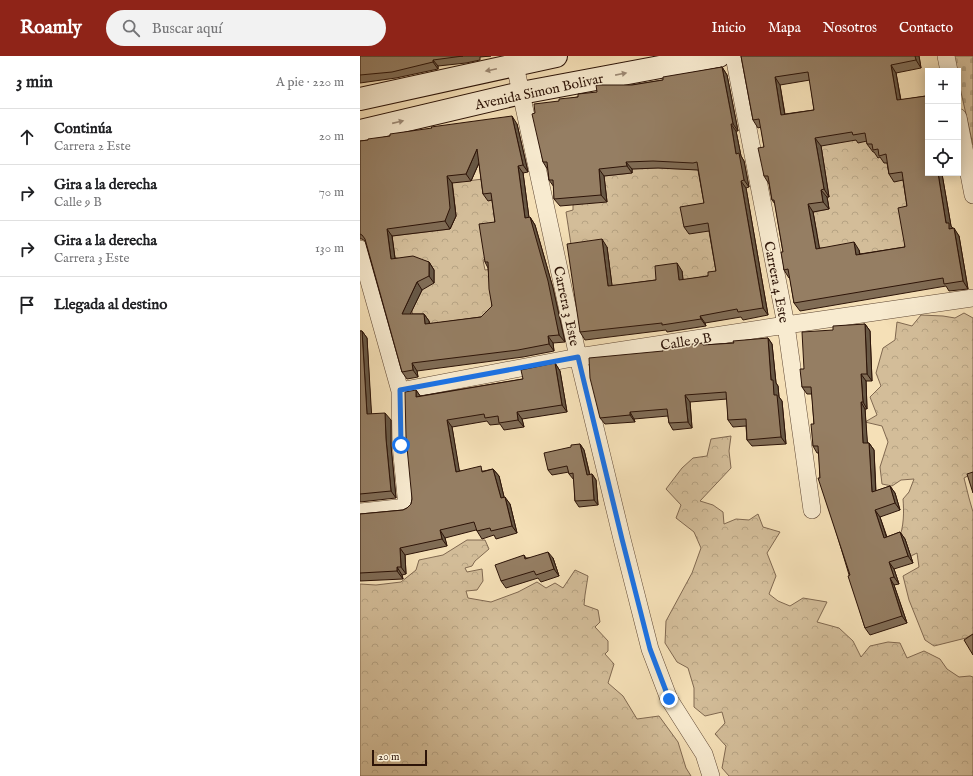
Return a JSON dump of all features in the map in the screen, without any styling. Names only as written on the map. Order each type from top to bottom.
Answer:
[{"type":"main road","points":[[360,99],[514,60],[556,56]]},
{"type":"main road","name":"Avenida Simon Bolivar","points":[[360,131],[521,93],[719,56]]},
{"type":"street","name":"Carrera 4 Este","points":[[734,56],[786,325],[812,510]]},
{"type":"street","points":[[946,56],[948,68]]},
{"type":"street","name":"Carrera 3 Este","points":[[514,60],[578,357],[650,649],[669,699],[704,754],[711,776]]},
{"type":"street","points":[[961,133],[973,195]]},
{"type":"street","points":[[360,249],[400,390],[401,445],[407,507],[360,512]]},
{"type":"street","name":"Calle 9 B","points":[[400,390],[578,357],[973,298]]},
{"type":"green space","points":[[953,56],[973,56],[973,145],[961,92],[961,68],[955,68]]},
{"type":"green space","points":[[829,126],[871,141],[877,151],[891,162],[907,180],[910,254],[824,272],[813,212],[829,209],[827,197],[829,197],[811,147]]},
{"type":"green space","points":[[450,160],[467,181],[483,179],[509,198],[488,259],[483,260],[485,270],[493,269],[499,323],[430,331],[414,321],[412,311],[389,267],[392,236],[450,229],[456,216]]},
{"type":"green space","points":[[658,168],[702,170],[713,230],[727,252],[713,280],[720,320],[705,322],[663,298],[613,293],[612,285],[605,286],[572,251],[566,212],[573,210],[573,205],[604,176],[632,173],[632,169]]},
{"type":"green space","points":[[964,313],[973,318],[973,473],[964,478],[973,512],[973,634],[966,638],[934,646],[925,640],[909,600],[903,576],[919,567],[917,553],[911,556],[899,539],[902,529],[904,509],[903,499],[909,492],[914,479],[901,480],[892,486],[882,484],[880,467],[888,442],[882,426],[865,422],[877,415],[870,397],[881,386],[876,373],[883,348],[895,340],[897,322],[912,326],[921,315],[955,318]]},
{"type":"green space","points":[[731,436],[729,451],[731,468],[700,501],[713,505],[723,512],[724,524],[736,519],[749,520],[758,514],[763,527],[780,532],[767,553],[776,576],[769,594],[778,601],[790,606],[803,598],[827,602],[817,622],[839,628],[853,641],[861,657],[870,646],[888,642],[900,643],[907,658],[924,651],[940,659],[947,669],[959,677],[973,677],[973,776],[729,776],[722,768],[726,746],[715,734],[725,723],[722,712],[705,716],[694,707],[694,688],[688,668],[677,662],[665,643],[666,621],[692,573],[701,548],[694,532],[676,518],[681,505],[666,489],[682,468],[693,458],[707,456],[711,439]]},
{"type":"green space","points":[[467,540],[485,540],[489,549],[475,561],[472,566],[465,568],[467,572],[482,569],[483,581],[477,590],[466,591],[468,598],[491,602],[518,592],[537,582],[546,588],[555,583],[563,588],[575,570],[588,576],[584,605],[598,610],[600,622],[595,627],[608,641],[608,651],[605,654],[614,664],[608,683],[623,696],[637,719],[659,716],[678,742],[686,768],[691,776],[360,776],[360,584],[376,585],[401,582],[416,570],[419,560],[443,555]]},
{"type":"building","points":[[360,56],[463,56],[433,60],[433,62],[392,72],[360,75]]},
{"type":"building","points":[[741,56],[915,56],[916,60],[891,65],[897,100],[925,96],[925,176],[938,176],[946,223],[949,223],[949,229],[954,228],[963,281],[944,284],[943,278],[794,303],[788,269],[784,270],[781,252],[783,252],[774,200],[772,200],[768,176],[764,176],[758,148],[764,147],[759,119],[753,120]],"holes":[[[808,72],[814,110],[781,115],[775,77]],[[852,132],[853,135],[865,133],[867,144],[872,144],[873,150],[878,149],[879,156],[886,154],[889,174],[902,172],[907,206],[898,208],[905,247],[856,255],[854,242],[816,249],[808,204],[823,202],[821,190],[824,189],[815,138]]]},
{"type":"building","points":[[722,67],[733,124],[731,124],[736,154],[739,153],[744,180],[741,181],[763,308],[738,312],[737,309],[700,316],[701,319],[662,325],[662,323],[580,332],[567,244],[602,239],[608,286],[656,280],[655,266],[677,263],[679,280],[708,276],[708,272],[716,271],[708,223],[684,227],[680,207],[704,203],[697,162],[626,162],[627,166],[599,169],[601,195],[554,199],[553,180],[549,180],[547,162],[543,162],[532,114],[535,113],[534,104],[559,101],[559,99],[578,97],[578,94],[597,92],[596,85],[632,85],[663,80],[663,77]]},
{"type":"building","points":[[512,116],[523,165],[518,166],[525,218],[530,217],[548,281],[559,335],[548,336],[549,344],[518,350],[412,363],[413,370],[402,372],[365,239],[360,234],[360,141],[390,136],[390,134],[432,128],[431,127]],"holes":[[[477,149],[483,194],[491,193],[495,222],[479,224],[485,262],[488,262],[489,289],[492,306],[481,317],[425,324],[424,314],[402,314],[417,282],[429,276],[429,262],[413,256],[391,259],[387,229],[445,221],[450,208],[447,176],[466,174]]]},
{"type":"building","points":[[865,324],[867,374],[861,374],[863,443],[869,443],[872,492],[890,486],[895,503],[875,510],[884,538],[900,532],[908,556],[889,562],[894,577],[890,578],[902,616],[865,628],[848,576],[850,575],[818,478],[820,478],[818,446],[813,446],[811,424],[814,424],[811,387],[802,387],[800,369],[804,369],[802,332],[833,330],[833,326]]},
{"type":"building","points":[[360,331],[362,331],[367,414],[385,413],[391,491],[360,494]]},
{"type":"building","points":[[768,338],[771,380],[773,380],[774,395],[777,395],[781,437],[747,440],[746,419],[728,420],[726,392],[685,395],[688,422],[669,423],[667,409],[630,412],[630,415],[600,418],[590,378],[589,358],[663,351],[663,347],[703,343],[703,345],[734,343],[733,341]]},
{"type":"building","points":[[555,363],[562,405],[517,412],[518,420],[499,423],[498,416],[485,418],[484,414],[447,420],[456,472],[481,466],[482,472],[493,469],[501,498],[505,497],[512,526],[491,531],[490,528],[477,531],[474,522],[440,530],[442,539],[400,548],[401,567],[397,567],[397,571],[360,573],[360,514],[403,510],[411,504],[412,499],[406,437],[405,392],[416,390],[416,397],[523,379],[521,370]]},
{"type":"building","points":[[580,444],[587,475],[592,474],[594,500],[575,501],[573,473],[569,474],[567,466],[548,470],[544,453],[571,447],[571,445]]},
{"type":"building","points":[[973,472],[973,493],[967,474]]},
{"type":"building","points":[[548,552],[554,569],[536,575],[534,571],[501,581],[495,565],[524,555],[525,559]]},
{"type":"building","points":[[973,634],[973,655],[964,640]]},
{"type":"route","points":[[401,445],[400,390],[578,357],[650,649],[669,699]]}]
